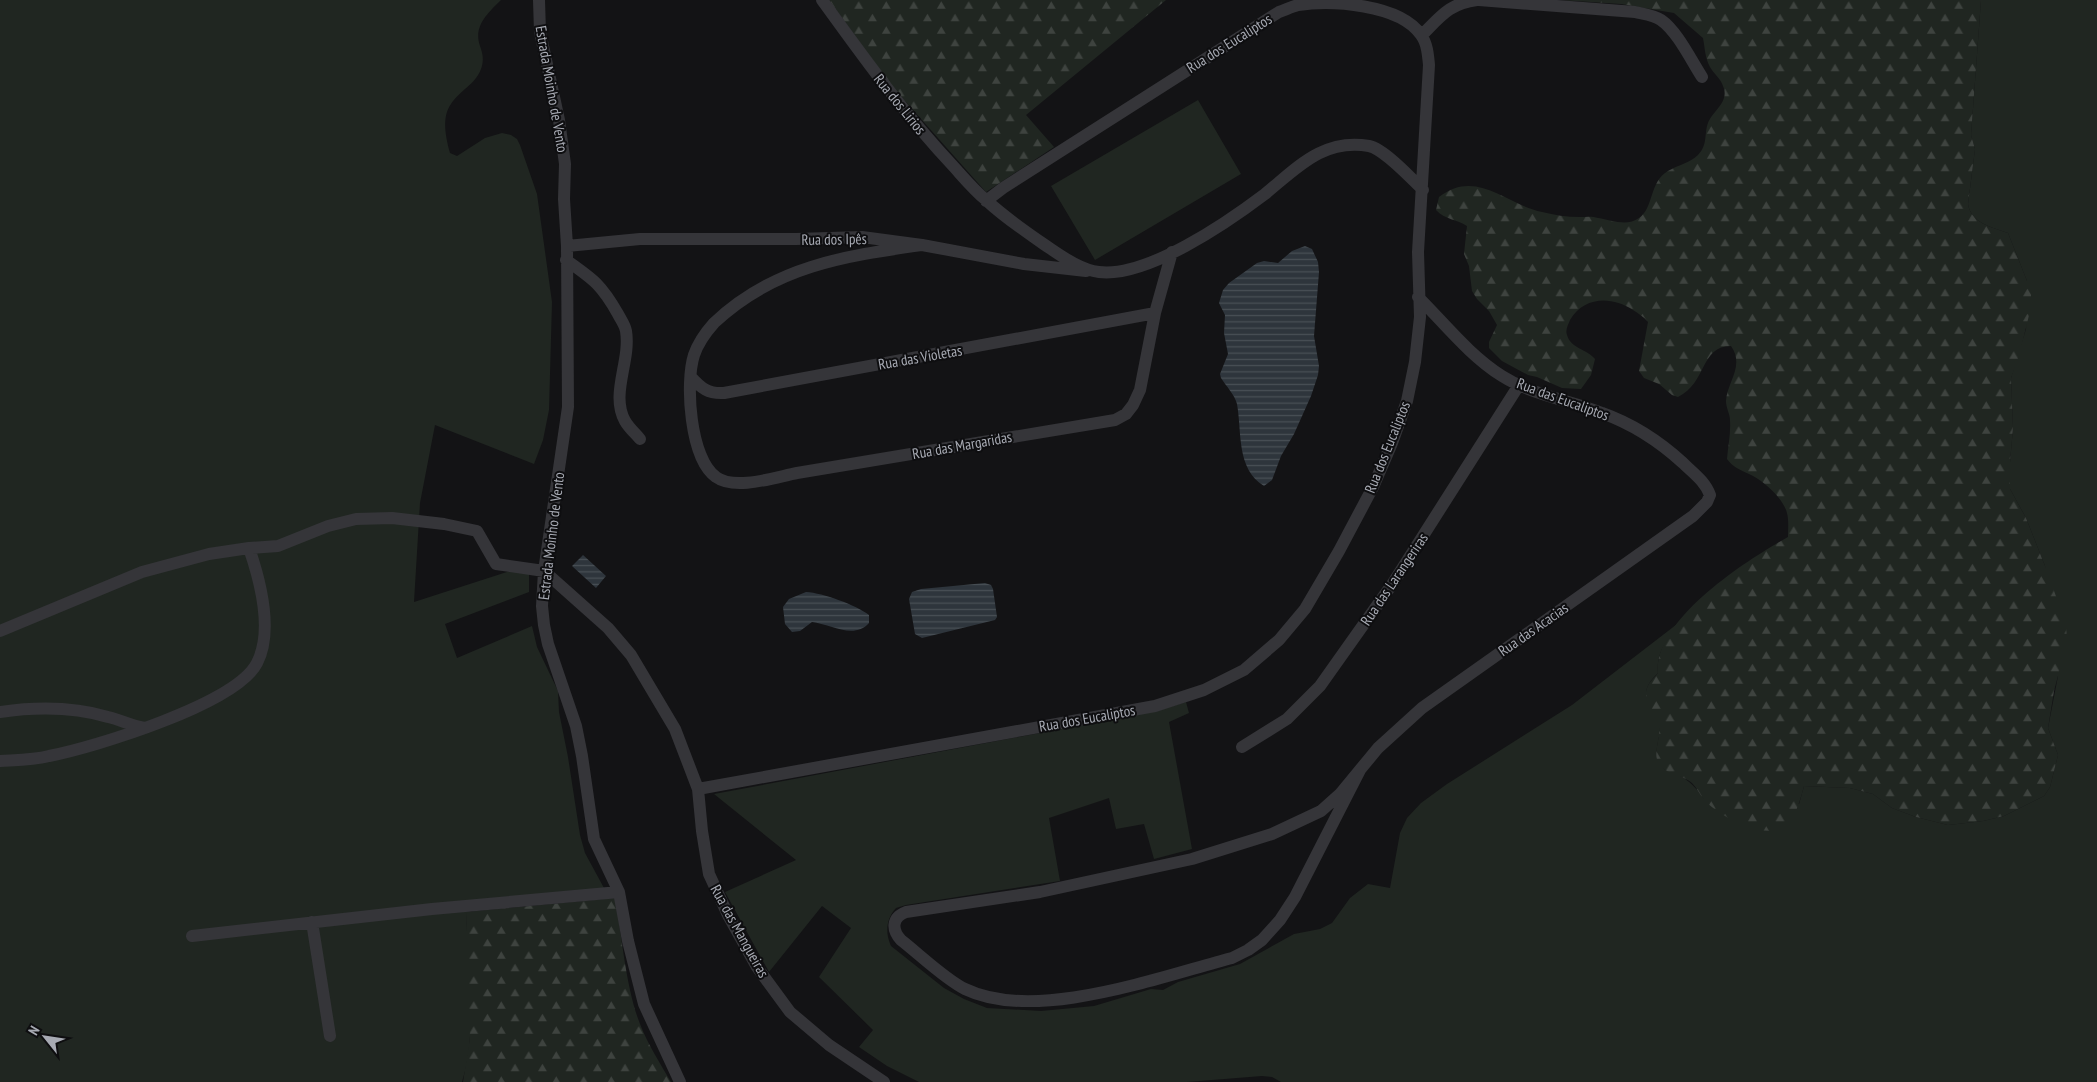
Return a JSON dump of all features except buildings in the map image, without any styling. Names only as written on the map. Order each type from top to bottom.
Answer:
[{"type":"street","name":"Estrada Moinho de Vento","points":[[539,0],[540,32],[559,120],[565,164],[568,407],[544,571],[542,606],[548,644],[576,726],[594,839],[619,892],[628,941],[644,1004],[680,1082]]},
{"type":"street","name":"Rua dos Lirios","points":[[822,0],[888,92],[986,201],[1059,254],[1084,267],[1099,272]]},
{"type":"street","points":[[1422,35],[1453,6],[1463,2],[1478,0],[1635,12],[1660,19],[1669,27],[1702,77]]},
{"type":"street","name":"Rua dos Eucaliptos","points":[[698,790],[1155,706],[1204,690],[1244,670],[1279,640],[1305,609],[1339,551],[1373,486],[1392,443],[1407,401],[1415,362],[1420,316],[1418,252],[1429,65],[1427,48],[1422,35],[1411,24],[1397,15],[1372,5],[1328,2],[1298,5],[1279,12],[1003,188],[986,201]]},
{"type":"street","name":"Rua dos Ipês","points":[[567,246],[640,239],[862,237],[922,245],[1005,261],[1099,272],[1130,269],[1156,261],[1208,232],[1264,194],[1304,161],[1320,152],[1341,145],[1371,146],[1396,164],[1423,190]]},
{"type":"street","name":"Rua das Margaridas","points":[[922,245],[851,255],[798,271],[766,284],[736,305],[708,331],[694,355],[691,377],[691,420],[698,449],[708,468],[716,477],[738,483],[756,482],[797,473],[1115,420],[1126,414],[1133,406],[1140,390],[1155,313],[1172,252]]},
{"type":"street","points":[[566,260],[596,282],[604,291],[626,329],[627,356],[620,399],[621,412],[626,423],[640,439]]},
{"type":"street","name":"Rua das Eucaliptos","points":[[1418,298],[1482,361],[1502,376],[1519,386],[1602,412],[1648,435],[1668,449],[1701,480],[1710,495]]},
{"type":"street","name":"Rua das Violetas","points":[[691,377],[702,389],[708,392],[724,393],[1155,313]]},
{"type":"street","name":"Rua das Larangeriras","points":[[1242,747],[1287,719],[1320,686],[1393,583],[1519,386]]},
{"type":"street","name":"Rua das Acacias","points":[[1360,770],[1378,748],[1422,708],[1693,516],[1707,502],[1710,495]]},
{"type":"street","points":[[0,631],[142,572],[176,562],[249,548],[278,546],[328,526],[356,519],[392,518],[444,524],[478,531],[496,564],[544,571]]},
{"type":"street","points":[[0,761],[48,757],[118,738],[184,712],[237,683],[255,666],[260,658],[263,639],[264,599],[258,573],[249,548]]},
{"type":"street","name":"Rua das Mangueiras","points":[[544,571],[608,628],[631,655],[675,729],[698,790],[709,874],[728,915],[757,967],[790,1012],[829,1045],[884,1082]]},
{"type":"street","points":[[0,712],[32,708],[71,711],[108,717],[146,728]]},
{"type":"street","points":[[1360,770],[1295,897],[1280,920],[1262,940],[1232,958],[1106,991],[1053,1001],[1017,1002],[996,999],[964,989],[896,934],[894,926],[896,919],[899,915],[906,912],[1040,892],[1133,873],[1192,859],[1272,834],[1321,811],[1340,794],[1360,770]]},
{"type":"street","points":[[192,936],[432,909],[619,892]]},
{"type":"street","points":[[312,922],[330,1036]]},
{"type":"green space","points":[[0,0],[501,0],[480,26],[478,39],[483,60],[482,66],[475,79],[451,104],[446,115],[446,135],[450,153],[457,156],[485,138],[502,133],[517,139],[520,145],[537,194],[552,302],[549,410],[543,440],[534,464],[435,425],[420,503],[414,602],[529,565],[529,592],[445,624],[457,658],[532,626],[537,647],[558,691],[559,712],[580,835],[585,853],[604,888],[466,912],[471,1020],[467,1062],[462,1082],[0,1082]]},
{"type":"green space","points":[[829,0],[1166,0],[1026,115],[1054,147],[986,192],[890,84]]},
{"type":"green space","points":[[1561,0],[1981,0],[1971,135],[1975,149],[1968,204],[1973,216],[1977,220],[2008,233],[2031,293],[2031,307],[2019,356],[2011,378],[2013,428],[2010,489],[2026,518],[2066,624],[2067,641],[2054,691],[2048,728],[2058,755],[2050,787],[2044,796],[2004,816],[1983,821],[1948,825],[1916,817],[1892,808],[1873,794],[1850,788],[1804,786],[1794,815],[1781,828],[1772,831],[1751,828],[1730,819],[1711,807],[1692,783],[1665,770],[1659,764],[1656,751],[1659,727],[1647,701],[1646,692],[1649,684],[1658,673],[1660,653],[1670,633],[1686,613],[1728,576],[1788,537],[1788,519],[1782,502],[1772,490],[1734,466],[1727,459],[1730,418],[1726,401],[1736,367],[1735,353],[1731,346],[1714,352],[1708,358],[1694,383],[1678,397],[1672,395],[1659,384],[1644,378],[1639,371],[1648,322],[1625,305],[1616,302],[1599,301],[1583,306],[1576,312],[1568,324],[1566,331],[1569,340],[1595,359],[1591,375],[1581,389],[1562,388],[1528,375],[1502,361],[1489,348],[1489,342],[1497,325],[1489,311],[1472,291],[1469,266],[1464,254],[1467,226],[1443,216],[1436,210],[1439,197],[1453,189],[1466,186],[1479,187],[1529,208],[1560,216],[1593,217],[1619,222],[1634,221],[1644,214],[1654,188],[1662,176],[1691,160],[1701,151],[1705,143],[1710,118],[1720,106],[1724,97],[1725,92],[1722,83],[1708,64],[1703,38],[1674,13],[1621,4]]},
{"type":"green space","points":[[1981,0],[2097,0],[2097,1082],[1281,1082],[1272,1077],[1262,1076],[1187,1082],[919,1082],[887,1066],[859,1047],[873,1030],[819,977],[851,928],[822,906],[769,972],[725,892],[796,860],[714,794],[1157,711],[1186,702],[1189,713],[1169,722],[1192,849],[1154,859],[1144,824],[1116,829],[1109,798],[1049,818],[1060,881],[906,905],[896,908],[888,921],[887,931],[891,946],[944,988],[964,999],[987,1008],[1041,1011],[1094,1006],[1151,989],[1163,990],[1178,982],[1240,964],[1294,934],[1320,929],[1332,923],[1350,898],[1368,884],[1390,888],[1400,833],[1407,818],[1421,803],[1447,784],[1572,705],[1681,621],[1664,645],[1659,658],[1658,673],[1647,687],[1646,693],[1659,724],[1657,757],[1664,769],[1687,780],[1705,800],[1799,804],[1804,786],[1850,788],[1873,794],[1892,808],[1916,817],[1948,825],[1983,821],[2004,816],[2044,796],[2050,787],[2058,755],[2048,728],[2058,676],[2045,566],[2026,518],[2010,489],[2013,428],[2011,378],[2026,329],[2027,281],[2008,233],[1977,220],[1973,216],[1968,204],[1975,149],[1971,135]]},
{"type":"green space","points":[[1198,100],[1241,174],[1095,260],[1051,186]]},
{"type":"green space","points":[[615,898],[635,1010],[654,1054],[671,1082],[463,1082],[470,1038],[466,912]]},
{"type":"shaded area","points":[[1305,246],[1312,249],[1318,262],[1319,272],[1314,336],[1319,366],[1318,375],[1311,396],[1294,434],[1281,456],[1272,480],[1264,486],[1255,479],[1244,460],[1237,404],[1220,374],[1228,354],[1224,333],[1225,315],[1219,303],[1223,290],[1229,283],[1257,263],[1264,261],[1278,263],[1292,251]]},
{"type":"shaded area","points":[[583,555],[606,576],[596,588],[572,566]]},
{"type":"shaded area","points":[[985,583],[991,585],[993,589],[997,617],[995,620],[922,638],[915,634],[909,599],[912,592],[921,589]]},
{"type":"shaded area","points":[[806,592],[830,597],[856,607],[869,615],[869,623],[863,628],[849,631],[812,622],[800,631],[792,632],[785,624],[783,607],[789,599]]}]
